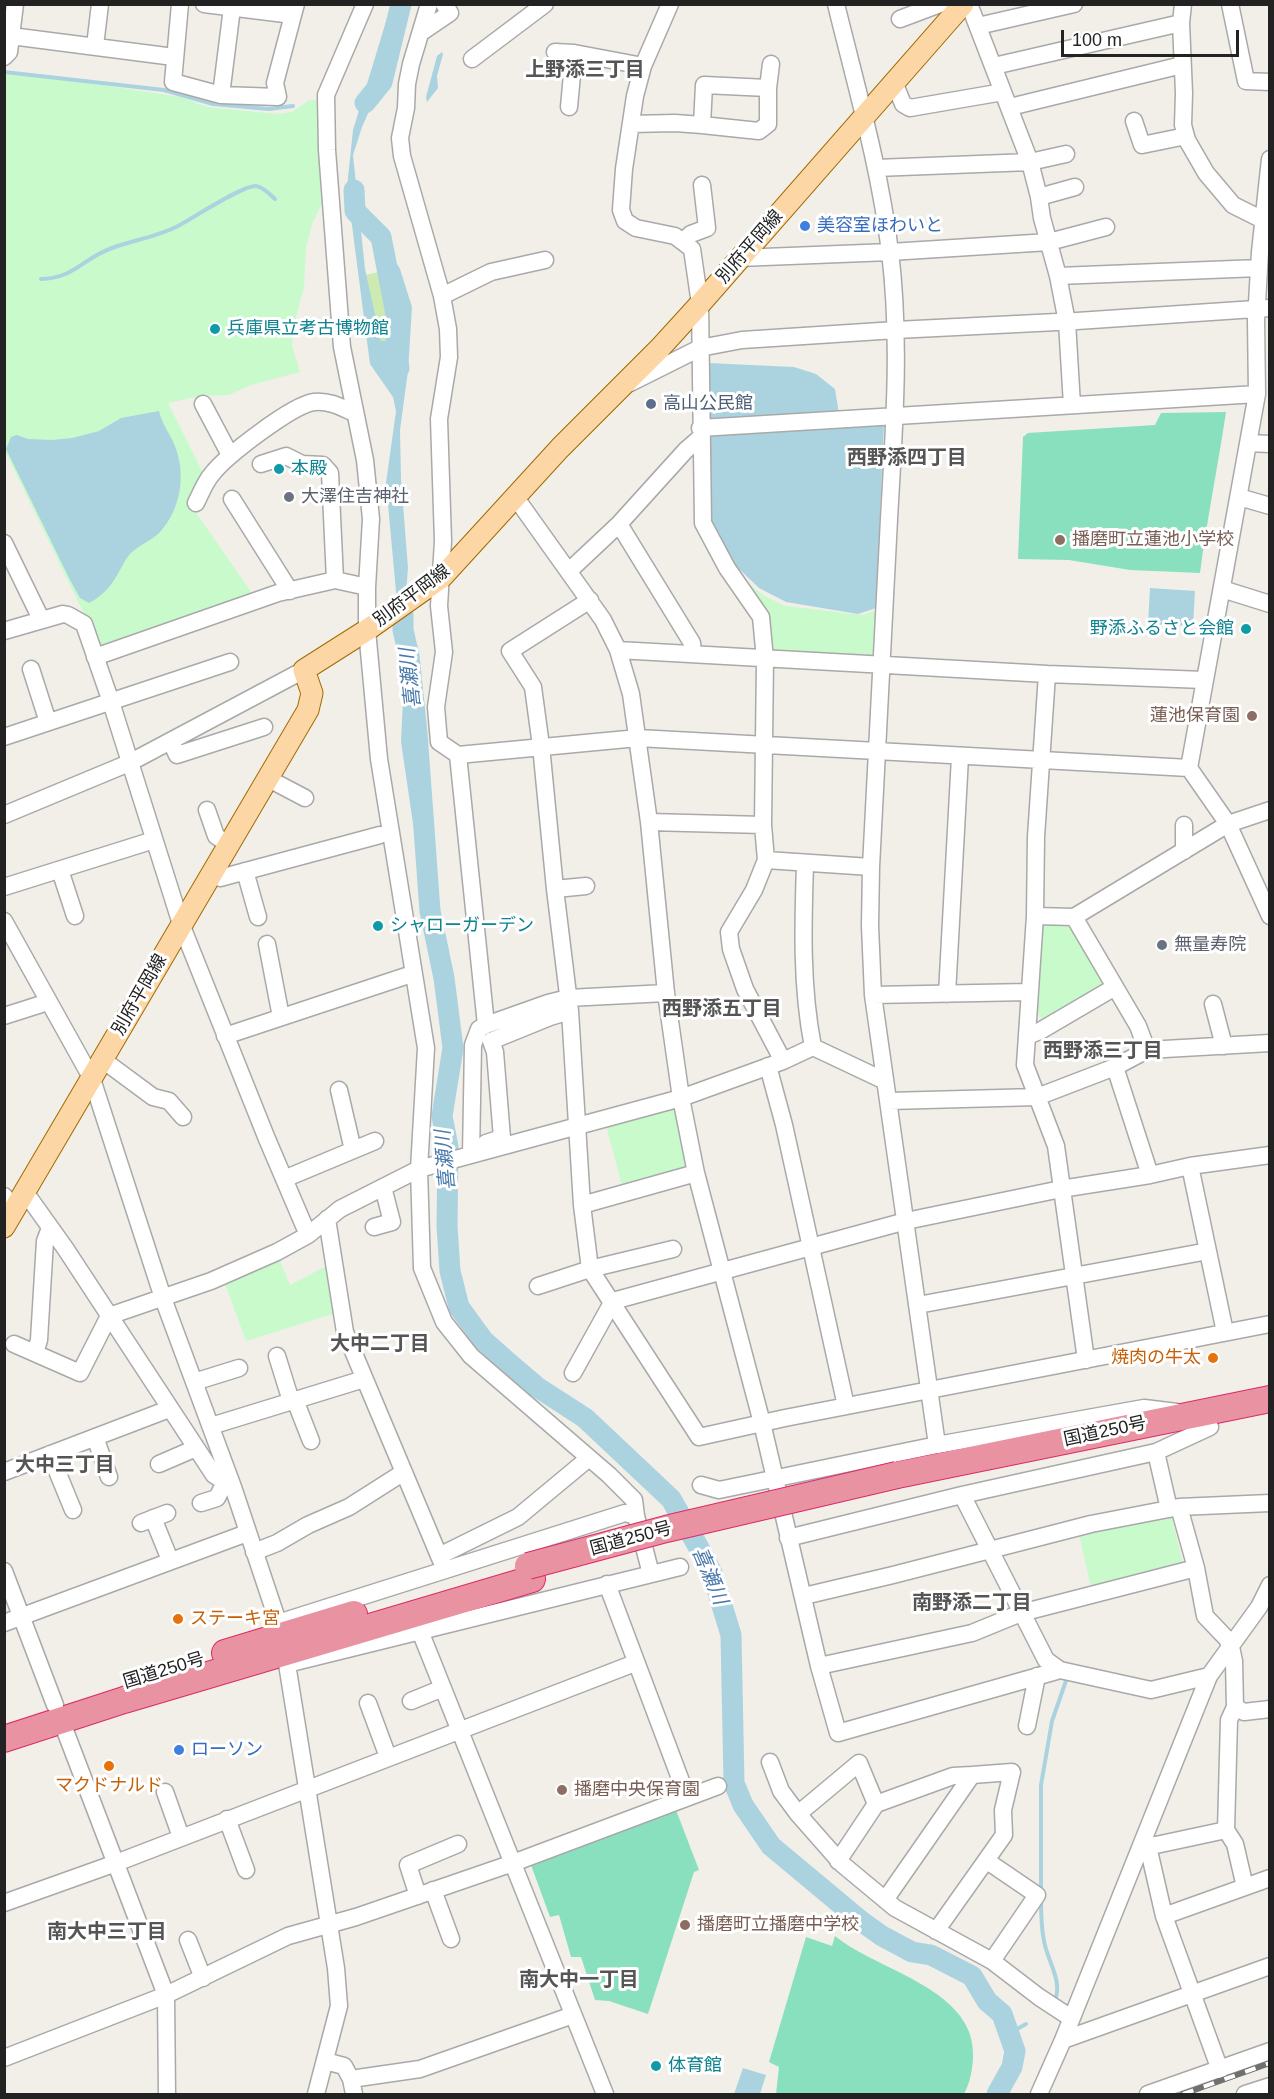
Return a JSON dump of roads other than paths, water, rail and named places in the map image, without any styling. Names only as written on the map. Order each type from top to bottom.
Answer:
[{"type":"highway","name":"国道250号","points":[[4,1723],[58,1712],[283,1643],[530,1572],[676,1540],[898,1482],[1201,1420],[1269,1399]]},
{"type":"highway","name":"国道250号","points":[[1201,1420],[1269,1416]]},
{"type":"highway","name":"国道250号","points":[[4,1739],[58,1712]]},
{"type":"main road","name":"別府平岡線","points":[[4,1227],[15,1199],[92,1079],[308,710],[312,693],[304,670],[372,627],[436,582],[560,448],[700,304],[963,4]]},
{"type":"street","points":[[4,57],[9,52],[15,4]]},
{"type":"street","points":[[95,46],[100,4]]},
{"type":"street","points":[[180,4],[172,82],[221,95],[278,97],[275,83],[294,10],[204,4]]},
{"type":"street","points":[[365,4],[326,95],[325,117],[342,347],[364,460],[371,519],[367,587],[372,627],[379,759],[407,928],[412,974],[426,1048],[419,1169],[422,1268],[444,1322],[471,1356],[634,1500],[651,1574]]},
{"type":"street","points":[[429,4],[411,64],[400,138],[404,164],[442,296],[448,338],[448,357],[439,419],[443,541],[436,582],[444,652],[436,707],[439,742],[458,755],[638,738],[1189,768]]},
{"type":"street","points":[[422,32],[450,13],[444,4]]},
{"type":"street","points":[[472,59],[545,4]]},
{"type":"street","points":[[670,4],[643,66],[635,96],[624,169],[621,210],[626,221],[636,228],[675,236],[692,249],[700,304],[703,523],[727,567],[761,617],[765,659],[763,825],[766,860],[754,890],[729,932],[731,949],[775,1063],[784,1125],[846,1406]]},
{"type":"street","points":[[836,4],[883,198],[891,252],[896,330],[895,417],[870,867],[870,926],[873,995],[937,1445]]},
{"type":"street","points":[[900,20],[940,4]]},
{"type":"street","points":[[969,4],[1030,162],[1039,197],[1058,276],[1066,322],[1072,405]]},
{"type":"street","points":[[978,26],[1074,4]]},
{"type":"street","points":[[1183,4],[1181,23],[1183,125],[1186,136],[1206,173],[1233,205],[1266,218]]},
{"type":"street","points":[[1230,4],[1246,81],[1269,82]]},
{"type":"street","points":[[221,95],[227,7]]},
{"type":"street","points":[[994,66],[1181,23]]},
{"type":"street","points":[[11,36],[174,57]]},
{"type":"street","points":[[555,52],[574,53],[643,66]]},
{"type":"street","points":[[569,107],[578,86],[574,53]]},
{"type":"street","points":[[631,124],[675,123],[759,131],[768,124],[771,64]]},
{"type":"street","points":[[894,82],[903,104],[910,108],[1006,99],[1182,66]]},
{"type":"street","points":[[702,125],[704,85],[768,88]]},
{"type":"street","points":[[1133,130],[1142,145],[1186,136]]},
{"type":"street","points":[[876,168],[1030,162],[1066,154]]},
{"type":"street","points":[[1267,906],[1228,824],[1189,768],[1263,362],[1263,258],[1269,159]]},
{"type":"street","points":[[683,241],[691,234],[707,228],[710,208],[702,185]]},
{"type":"street","points":[[1039,197],[1075,187]]},
{"type":"street","points":[[740,258],[891,252],[1049,242],[1106,227]]},
{"type":"street","points":[[1058,276],[1263,258]]},
{"type":"street","points":[[442,296],[491,272],[545,259]]},
{"type":"street","points":[[621,387],[700,348],[742,340],[1066,322],[1263,308]]},
{"type":"street","points":[[569,571],[619,524],[700,433],[845,420],[1257,394]]},
{"type":"street","points":[[196,503],[211,475],[230,455],[290,413],[313,402],[328,402],[354,413]]},
{"type":"street","points":[[203,404],[230,455]]},
{"type":"street","points":[[1249,443],[1269,444]]},
{"type":"street","points":[[261,464],[286,456],[302,464],[323,465],[330,473],[335,580]]},
{"type":"street","points":[[1239,497],[1269,506]]},
{"type":"street","points":[[516,498],[590,600],[618,650],[631,694],[649,822],[666,993],[681,1098],[696,1173],[762,1423],[819,1666],[838,1733],[1059,1670]]},
{"type":"street","points":[[232,499],[290,591]]},
{"type":"street","points":[[619,524],[692,643],[693,653]]},
{"type":"street","points":[[4,543],[40,620]]},
{"type":"street","points":[[95,657],[290,591],[335,580],[367,587]]},
{"type":"street","points":[[1222,589],[1269,604]]},
{"type":"street","points":[[590,600],[510,651],[533,687],[541,746],[569,1005],[582,1205],[590,1269],[613,1301],[699,1437],[846,1406],[1269,1324]]},
{"type":"street","points":[[4,631],[40,620],[68,615],[84,624],[181,924],[308,1235]]},
{"type":"street","points":[[618,650],[1047,674],[1204,680]]},
{"type":"street","points":[[4,737],[230,662]]},
{"type":"street","points":[[31,669],[48,722]]},
{"type":"street","points":[[4,815],[129,763],[304,670]]},
{"type":"street","points":[[1047,674],[1036,837],[1035,916],[1025,1065],[1056,1146],[1086,1360]]},
{"type":"street","points":[[171,742],[177,754],[264,727]]},
{"type":"street","points":[[458,755],[486,1025]]},
{"type":"street","points":[[947,994],[960,757]]},
{"type":"street","points":[[267,778],[305,798]]},
{"type":"street","points":[[207,810],[216,836],[229,846]]},
{"type":"street","points":[[1035,916],[1074,917],[1181,836],[1228,824],[1269,810]]},
{"type":"street","points":[[649,822],[763,825]]},
{"type":"street","points":[[211,874],[220,878],[380,835]]},
{"type":"street","points":[[4,887],[154,840]]},
{"type":"street","points":[[766,860],[870,867]]},
{"type":"street","points":[[805,864],[803,948],[807,1014],[813,1047]]},
{"type":"street","points":[[60,870],[78,910]]},
{"type":"street","points":[[245,871],[258,917]]},
{"type":"street","points":[[555,890],[586,886]]},
{"type":"street","points":[[1074,917],[1138,1026],[1147,1050]]},
{"type":"street","points":[[4,921],[92,1079],[163,1298],[211,1426],[283,1643],[339,2006],[316,2094]]},
{"type":"street","points":[[267,944],[281,1017]]},
{"type":"street","points":[[225,1036],[412,974]]},
{"type":"street","points":[[1027,1035],[1040,1031],[1115,987]]},
{"type":"street","points":[[873,995],[1029,992]]},
{"type":"street","points":[[471,1153],[486,1143],[502,1138],[495,1052],[483,1041],[478,1029],[548,1003],[569,1005],[666,993]]},
{"type":"street","points":[[4,1016],[48,1002]]},
{"type":"street","points":[[1213,1004],[1224,1046]]},
{"type":"street","points":[[483,1041],[550,1017],[569,1005]]},
{"type":"street","points":[[471,1153],[483,1041]]},
{"type":"street","points":[[889,1101],[1037,1097],[1115,1067],[1147,1050],[1269,1043]]},
{"type":"street","points":[[14,1344],[80,1373],[109,1316],[211,1281],[277,1252],[308,1235],[340,1209],[419,1169],[471,1153],[681,1098],[813,1047],[885,1081]]},
{"type":"street","points":[[103,1060],[153,1097],[169,1101],[183,1117]]},
{"type":"street","points":[[1115,1067],[1150,1175]]},
{"type":"street","points":[[339,1089],[353,1150]]},
{"type":"street","points":[[284,1179],[375,1141]]},
{"type":"street","points":[[573,1373],[613,1301],[906,1221],[1061,1189],[1150,1175],[1190,1166],[1269,1155]]},
{"type":"street","points":[[1190,1166],[1225,1332]]},
{"type":"street","points":[[582,1205],[696,1173]]},
{"type":"street","points":[[374,1227],[392,1222],[383,1187]]},
{"type":"street","points":[[15,1199],[50,1228],[214,1475],[229,1484]]},
{"type":"street","points":[[327,1219],[345,1332],[442,1563]]},
{"type":"street","points":[[35,1353],[39,1340],[45,1240],[50,1228]]},
{"type":"street","points":[[538,1286],[590,1269],[673,1249]]},
{"type":"street","points":[[918,1305],[1208,1251]]},
{"type":"street","points":[[277,1356],[293,1401],[311,1441]]},
{"type":"street","points":[[194,1382],[239,1368]]},
{"type":"street","points":[[211,1426],[364,1379]]},
{"type":"street","points":[[701,1485],[719,1490],[937,1445],[1144,1408],[1201,1420]]},
{"type":"street","points":[[4,1472],[169,1409]]},
{"type":"street","points":[[788,1538],[1156,1452],[1201,1420]]},
{"type":"street","points":[[95,1437],[109,1477]]},
{"type":"street","points":[[159,1464],[196,1448]]},
{"type":"street","points":[[1156,1452],[1196,1568],[1205,1616],[1227,1639],[1234,1661],[1235,1707],[1230,1720],[1226,1830],[1236,1844],[1245,1887]]},
{"type":"street","points":[[50,1454],[73,1510]]},
{"type":"street","points":[[283,1643],[442,1563],[518,1517],[589,1458]]},
{"type":"street","points":[[254,1552],[349,1507],[404,1472]]},
{"type":"street","points":[[201,1503],[217,1498],[229,1484]]},
{"type":"street","points":[[962,1496],[1046,1660],[1059,1670],[1151,1690],[1209,1676]]},
{"type":"street","points":[[804,1596],[1091,1524],[1174,1508],[1269,1503]]},
{"type":"street","points":[[442,1563],[626,1513],[636,1516]]},
{"type":"street","points":[[154,1518],[170,1560]]},
{"type":"street","points":[[4,1623],[247,1533]]},
{"type":"street","points":[[283,1643],[420,1630],[681,1567]]},
{"type":"street","points":[[819,1666],[972,1633],[1021,1612],[1196,1568]]},
{"type":"street","points":[[4,1571],[166,1995],[167,2094]]},
{"type":"street","points":[[607,1584],[687,1797]]},
{"type":"street","points":[[1039,2094],[1142,1846],[1209,1676],[1259,1607],[1269,1586]]},
{"type":"street","points":[[420,1630],[605,2094]]},
{"type":"street","points":[[5,1902],[116,1863],[388,1756],[635,1663]]},
{"type":"street","points":[[1027,1726],[1037,1676]]},
{"type":"street","points":[[411,1701],[443,1688]]},
{"type":"street","points":[[368,1703],[388,1756]]},
{"type":"street","points":[[1235,1707],[1244,1712],[1269,1709]]},
{"type":"street","points":[[770,1762],[781,1791],[798,1815],[838,1861],[895,1908],[992,1961],[1071,2018]]},
{"type":"street","points":[[798,1815],[859,1763],[876,1804]]},
{"type":"street","points":[[838,1861],[876,1804],[953,1776],[1012,1772],[1003,1810],[1004,1835],[936,1931]]},
{"type":"street","points":[[885,1900],[972,1775]]},
{"type":"street","points":[[4,2058],[166,1995],[288,1936],[328,1925],[513,1863],[718,1786]]},
{"type":"street","points":[[165,1792],[181,1837]]},
{"type":"street","points":[[227,1819],[246,1870]]},
{"type":"street","points":[[1142,1846],[1226,1830]]},
{"type":"street","points":[[447,1844],[408,1865],[451,1940]]},
{"type":"street","points":[[1142,1846],[1150,1855],[1164,1916],[1220,2070]]},
{"type":"street","points":[[987,1861],[1037,1895],[992,1961]]},
{"type":"street","points":[[1164,1916],[1269,1878]]},
{"type":"street","points":[[188,1940],[203,1978]]},
{"type":"street","points":[[1063,2040],[1269,1966]]},
{"type":"street","points":[[325,2061],[344,2066],[353,2087],[420,2068],[573,2015]]},
{"type":"street","points":[[1148,2094],[1269,2051]]},
{"type":"street","points":[[1245,2094],[1269,2086]]},
{"type":"water","points":[[391,5],[401,5],[382,82],[362,127],[353,155],[365,269],[381,341],[397,339],[400,303],[386,270],[381,237],[400,269],[412,307],[408,371],[400,430],[401,479],[408,568],[403,630],[409,656],[417,733],[425,852],[415,837],[401,742],[404,678],[386,483],[396,411],[393,397],[370,364],[347,187],[353,130]]},
{"type":"water","points":[[442,52],[437,76],[438,88],[427,102],[426,97],[437,56]]},
{"type":"water","points":[[708,363],[794,367],[816,374],[835,389],[841,426],[884,424],[876,608],[858,614],[786,602],[759,588],[734,564],[710,523]]},
{"type":"water","points":[[159,411],[174,444],[181,471],[179,493],[172,514],[160,532],[130,554],[107,589],[89,603],[80,598],[70,580],[6,449],[11,437],[17,435],[28,439],[72,438],[99,431],[121,418]]},
{"type":"water","points":[[1150,588],[1195,591],[1193,626],[1148,624]]},
{"type":"water","points":[[743,2068],[766,2075],[760,2094],[734,2094]]},
{"type":"waterway","name":"喜瀬川","points":[[365,103],[382,82],[401,4]]},
{"type":"waterway","points":[[4,72],[164,90],[213,104],[269,109],[293,106]]},
{"type":"waterway","points":[[41,279],[62,275],[102,252],[120,245],[170,230],[250,187],[261,188],[275,199]]},
{"type":"waterway","name":"喜瀬川","points":[[354,190],[355,211],[381,237],[397,319],[396,353],[399,368]]},
{"type":"waterway","name":"喜瀬川","points":[[403,614],[403,630],[409,656],[417,733],[430,911],[444,978],[453,1048],[442,1116],[448,1147],[447,1226],[450,1271],[459,1307],[483,1340],[537,1387],[585,1418],[671,1499],[712,1573],[731,1635],[734,1783],[743,1805],[771,1846],[861,1921],[882,1936],[912,1952],[931,1955],[972,1976],[987,2001],[1002,2014],[1015,2051],[1012,2067],[997,2094]]},
{"type":"waterway","points":[[1041,1891],[1041,1785],[1052,1721],[1067,1678]]},
{"type":"waterway","points":[[1041,1899],[1043,1936],[1057,1985],[1055,2000]]},
{"type":"waterway","points":[[1010,2033],[1026,2024]]},
{"type":"railway","points":[[1183,2094],[1270,2063]]},
{"type":"place","name":"美容室ほわいと","points":[[805,226]]},
{"type":"place","name":"兵庫県立考古博物館","points":[[215,329]]},
{"type":"place","name":"高山公民館","points":[[651,404]]},
{"type":"place","name":"本殿","points":[[279,469]]},
{"type":"place","name":"大澤住吉神社","points":[[289,497]]},
{"type":"place","name":"播磨町立蓮池小学校","points":[[1060,540]]},
{"type":"place","name":"野添ふるさと会館","points":[[1246,629]]},
{"type":"place","name":"蓮池保育園","points":[[1252,716]]},
{"type":"place","name":"シャローガーデン","points":[[378,926]]},
{"type":"place","name":"無量寿院","points":[[1162,945]]},
{"type":"place","name":"焼肉の牛太","points":[[1213,1358]]},
{"type":"place","name":"ステーキ宮","points":[[178,1619]]},
{"type":"place","name":"ローソン","points":[[179,1750]]},
{"type":"place","name":"マクドナルド","points":[[109,1766]]},
{"type":"place","name":"播磨中央保育園","points":[[562,1790]]},
{"type":"place","name":"播磨町立播磨中学校","points":[[685,1925]]},
{"type":"place","name":"体育館","points":[[656,2066]]},
{"type":"district","name":"上野添三丁目","points":[[585,70]]},
{"type":"district","name":"西野添四丁目","points":[[907,458]]},
{"type":"district","name":"西野添五丁目","points":[[722,1009]]},
{"type":"district","name":"西野添三丁目","points":[[1103,1051]]},
{"type":"district","name":"大中二丁目","points":[[380,1344]]},
{"type":"district","name":"大中三丁目","points":[[65,1465]]},
{"type":"district","name":"南野添二丁目","points":[[972,1603]]},
{"type":"district","name":"南大中三丁目","points":[[107,1932]]},
{"type":"district","name":"南大中一丁目","points":[[579,1980]]}]
